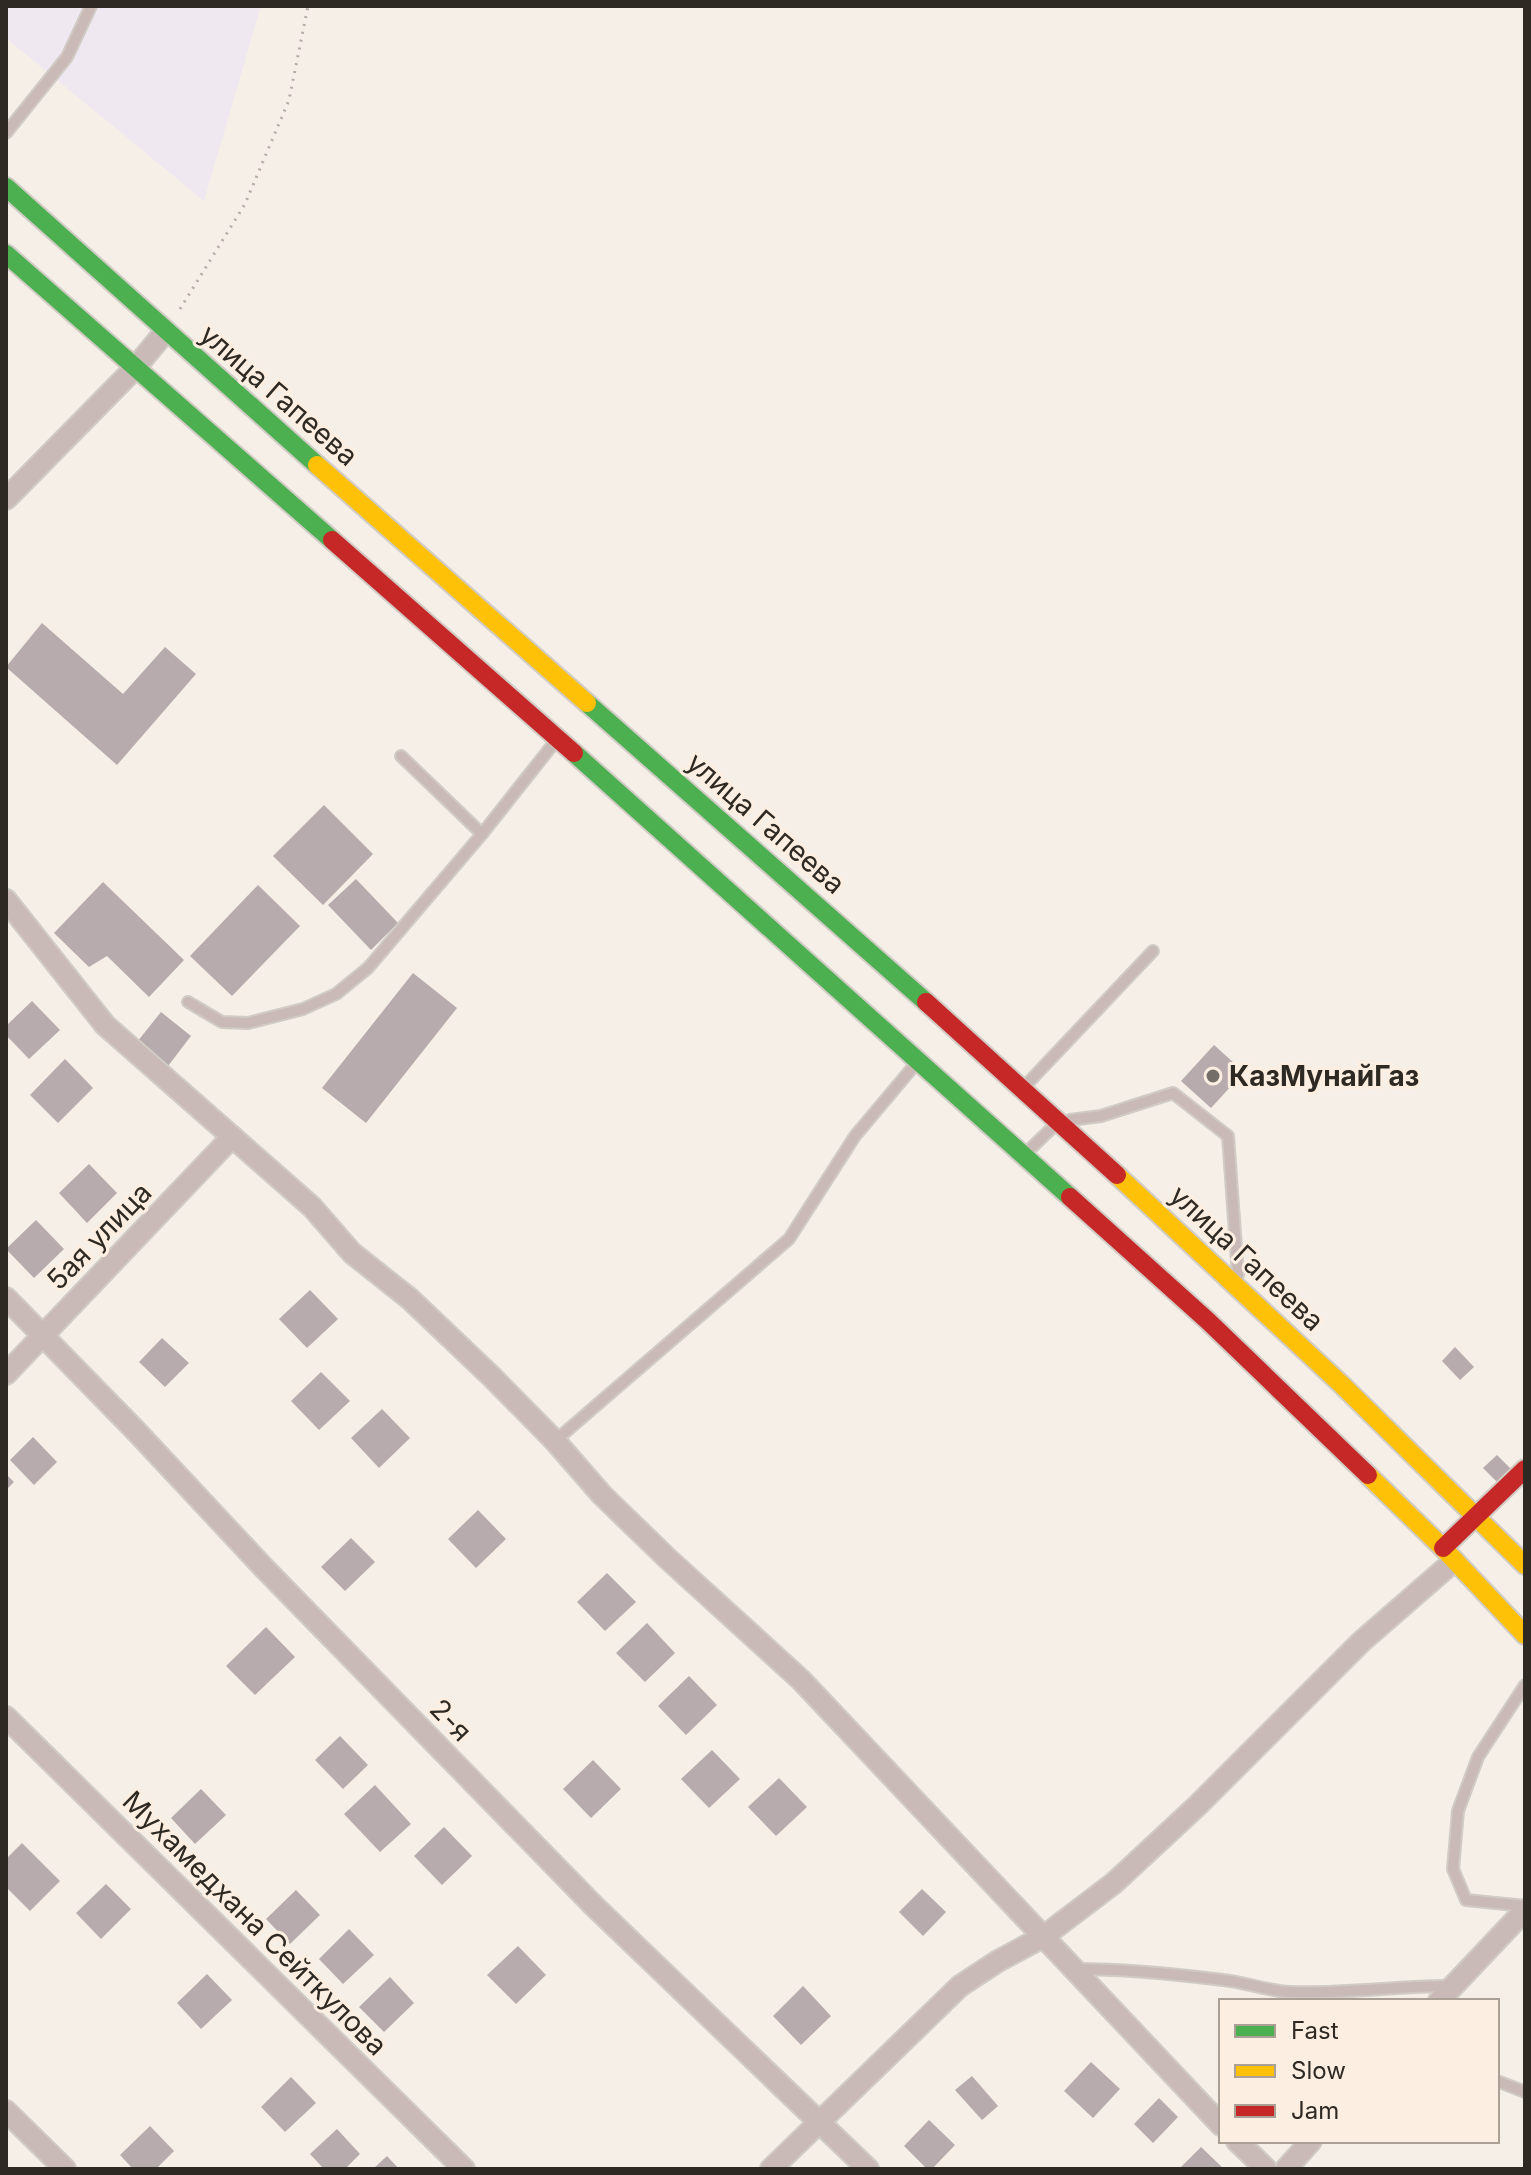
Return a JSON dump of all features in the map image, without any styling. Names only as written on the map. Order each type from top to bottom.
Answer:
[{"type":"main road","name":"улица Гапеева","points":[[6,187],[165,332],[971,1040],[1234,1294],[1408,1448],[1525,1565]]},
{"type":"main road","points":[[6,254],[1024,1154],[1214,1316],[1525,1635]]},
{"type":"main road","points":[[1448,1554],[1475,1515],[1525,1469]]},
{"type":"street","points":[[6,499],[135,368],[165,332]]},
{"type":"street","points":[[6,900],[105,1025],[312,1207],[352,1253],[410,1299],[555,1441],[602,1495],[801,1680],[1219,2123]]},
{"type":"street","name":"5ая улица","points":[[6,1374],[232,1137]]},
{"type":"street","name":"2-я","points":[[6,1298],[594,1906],[868,2169]]},
{"type":"street","points":[[771,2169],[960,1986],[1043,1937],[1114,1883],[1197,1806],[1448,1554]]},
{"type":"street","name":"Мухамедхана Сейткулова","points":[[6,1717],[464,2169]]},
{"type":"street","points":[[1446,1994],[1525,1908]]},
{"type":"street","points":[[6,2111],[65,2169]]},
{"type":"street","points":[[1239,2143],[1266,2169]]},
{"type":"street","points":[[1286,2169],[1309,2143]]},
{"type":"lane","points":[[6,133],[67,57],[91,6]]},
{"type":"lane","points":[[188,1002],[222,1022],[248,1023],[303,1009],[336,994],[368,968],[558,739]]},
{"type":"lane","points":[[401,756],[482,834]]},
{"type":"lane","points":[[1023,1089],[1153,951]]},
{"type":"lane","points":[[555,1441],[789,1239],[855,1136],[919,1060]]},
{"type":"lane","points":[[1024,1154],[1058,1122],[1101,1116],[1173,1093],[1228,1136],[1234,1294]]},
{"type":"lane","points":[[1525,1685],[1478,1757],[1466,1784],[1458,1811],[1453,1869],[1466,1900],[1525,1908]]},
{"type":"lane","points":[[1074,1969],[1107,1969],[1224,1980],[1286,1992],[1344,1993],[1402,1986],[1446,1994]]},
{"type":"lane","points":[[1499,2082],[1525,2092]]},
{"type":"path","points":[[165,332],[245,204],[289,100],[308,6]]},
{"type":"shaded area","points":[[6,6],[261,6],[204,201],[6,38]]},
{"type":"building","points":[[42,623],[123,694],[165,647],[196,674],[117,765],[6,667]]},
{"type":"building","points":[[324,805],[373,854],[323,905],[273,856]]},
{"type":"building","points":[[356,879],[398,923],[371,950],[328,905]]},
{"type":"building","points":[[103,882],[184,960],[149,997],[107,956],[89,967],[54,933]]},
{"type":"building","points":[[258,885],[300,926],[232,996],[190,956]]},
{"type":"building","points":[[413,973],[457,1008],[366,1123],[322,1088]]},
{"type":"building","points":[[32,1001],[60,1030],[29,1059],[6,1035],[6,1026]]},
{"type":"building","points":[[161,1012],[191,1036],[168,1066],[137,1042]]},
{"type":"building","name":"КазМунайГаз","points":[[1214,1045],[1244,1072],[1211,1108],[1181,1081]]},
{"type":"building","points":[[65,1059],[93,1088],[58,1123],[30,1095]]},
{"type":"building","points":[[89,1164],[117,1193],[87,1223],[59,1193]]},
{"type":"building","points":[[36,1220],[64,1249],[34,1278],[6,1249]]},
{"type":"building","points":[[310,1290],[338,1319],[307,1348],[279,1319]]},
{"type":"building","points":[[162,1338],[189,1363],[165,1387],[139,1362]]},
{"type":"building","points":[[1455,1347],[1474,1367],[1460,1380],[1442,1361]]},
{"type":"building","points":[[321,1372],[350,1401],[319,1430],[291,1401]]},
{"type":"building","points":[[382,1409],[410,1438],[379,1468],[351,1438]]},
{"type":"building","points":[[33,1437],[57,1462],[34,1485],[10,1460]]},
{"type":"building","points":[[1497,1455],[1516,1474],[1502,1487],[1483,1468]]},
{"type":"building","points":[[6,1474],[14,1482],[6,1490]]},
{"type":"building","points":[[478,1510],[506,1539],[476,1568],[448,1539]]},
{"type":"building","points":[[351,1538],[375,1562],[345,1591],[321,1567]]},
{"type":"building","points":[[607,1573],[636,1602],[605,1631],[577,1602]]},
{"type":"building","points":[[647,1623],[675,1653],[645,1682],[616,1653]]},
{"type":"building","points":[[266,1627],[295,1657],[255,1695],[226,1666]]},
{"type":"building","points":[[689,1676],[717,1705],[686,1735],[658,1706]]},
{"type":"building","points":[[340,1736],[368,1765],[343,1789],[315,1760]]},
{"type":"building","points":[[712,1750],[740,1779],[709,1808],[681,1779]]},
{"type":"building","points":[[593,1760],[621,1789],[591,1818],[563,1789]]},
{"type":"building","points":[[779,1778],[807,1807],[776,1836],[748,1807]]},
{"type":"building","points":[[375,1785],[411,1824],[380,1852],[344,1814]]},
{"type":"building","points":[[201,1789],[226,1815],[195,1844],[171,1818]]},
{"type":"building","points":[[444,1827],[472,1856],[442,1885],[414,1856]]},
{"type":"building","points":[[22,1843],[60,1881],[30,1911],[6,1887],[6,1859]]},
{"type":"building","points":[[106,1884],[131,1909],[101,1939],[76,1913]]},
{"type":"building","points":[[922,1889],[946,1912],[923,1936],[899,1912]]},
{"type":"building","points":[[296,1890],[320,1915],[290,1944],[266,1919]]},
{"type":"building","points":[[349,1929],[374,1955],[343,1984],[319,1959]]},
{"type":"building","points":[[518,1946],[546,1975],[516,2004],[487,1975]]},
{"type":"building","points":[[207,1974],[232,2000],[201,2029],[177,2003]]},
{"type":"building","points":[[390,1977],[414,2003],[384,2032],[359,2007]]},
{"type":"building","points":[[803,1986],[831,2016],[801,2045],[773,2016]]},
{"type":"building","points":[[1091,2062],[1120,2089],[1093,2118],[1064,2091]]},
{"type":"building","points":[[972,2076],[998,2106],[982,2120],[955,2090]]},
{"type":"building","points":[[291,2077],[316,2103],[285,2132],[261,2107]]},
{"type":"building","points":[[1159,2098],[1178,2117],[1153,2143],[1134,2124]]},
{"type":"building","points":[[929,2120],[955,2145],[932,2169],[927,2169],[904,2146]]},
{"type":"building","points":[[150,2126],[174,2151],[156,2169],[133,2169],[120,2155]]},
{"type":"building","points":[[337,2129],[360,2154],[345,2169],[324,2169],[310,2154]]},
{"type":"building","points":[[1201,2147],[1224,2169],[1179,2169]]},
{"type":"building","points":[[387,2156],[399,2169],[373,2169]]},
{"type":"traffic: fast","points":[[6,187],[317,465]]},
{"type":"traffic: fast","points":[[6,254],[332,540]]},
{"type":"traffic: fast","points":[[587,703],[926,1002]]},
{"type":"traffic: fast","points":[[574,753],[1070,1197]]},
{"type":"traffic: slow","points":[[317,465],[587,703]]},
{"type":"traffic: slow","points":[[1117,1175],[1342,1385],[1525,1565]]},
{"type":"traffic: slow","points":[[1368,1475],[1443,1548],[1525,1635]]},
{"type":"traffic: jam","points":[[332,540],[574,753]]},
{"type":"traffic: jam","points":[[926,1002],[1117,1175]]},
{"type":"traffic: jam","points":[[1070,1197],[1208,1321],[1368,1475]]},
{"type":"traffic: jam","points":[[1443,1548],[1525,1469]]},
{"type":"place","name":"КазМунайГаз","points":[[1213,1076]]}]
